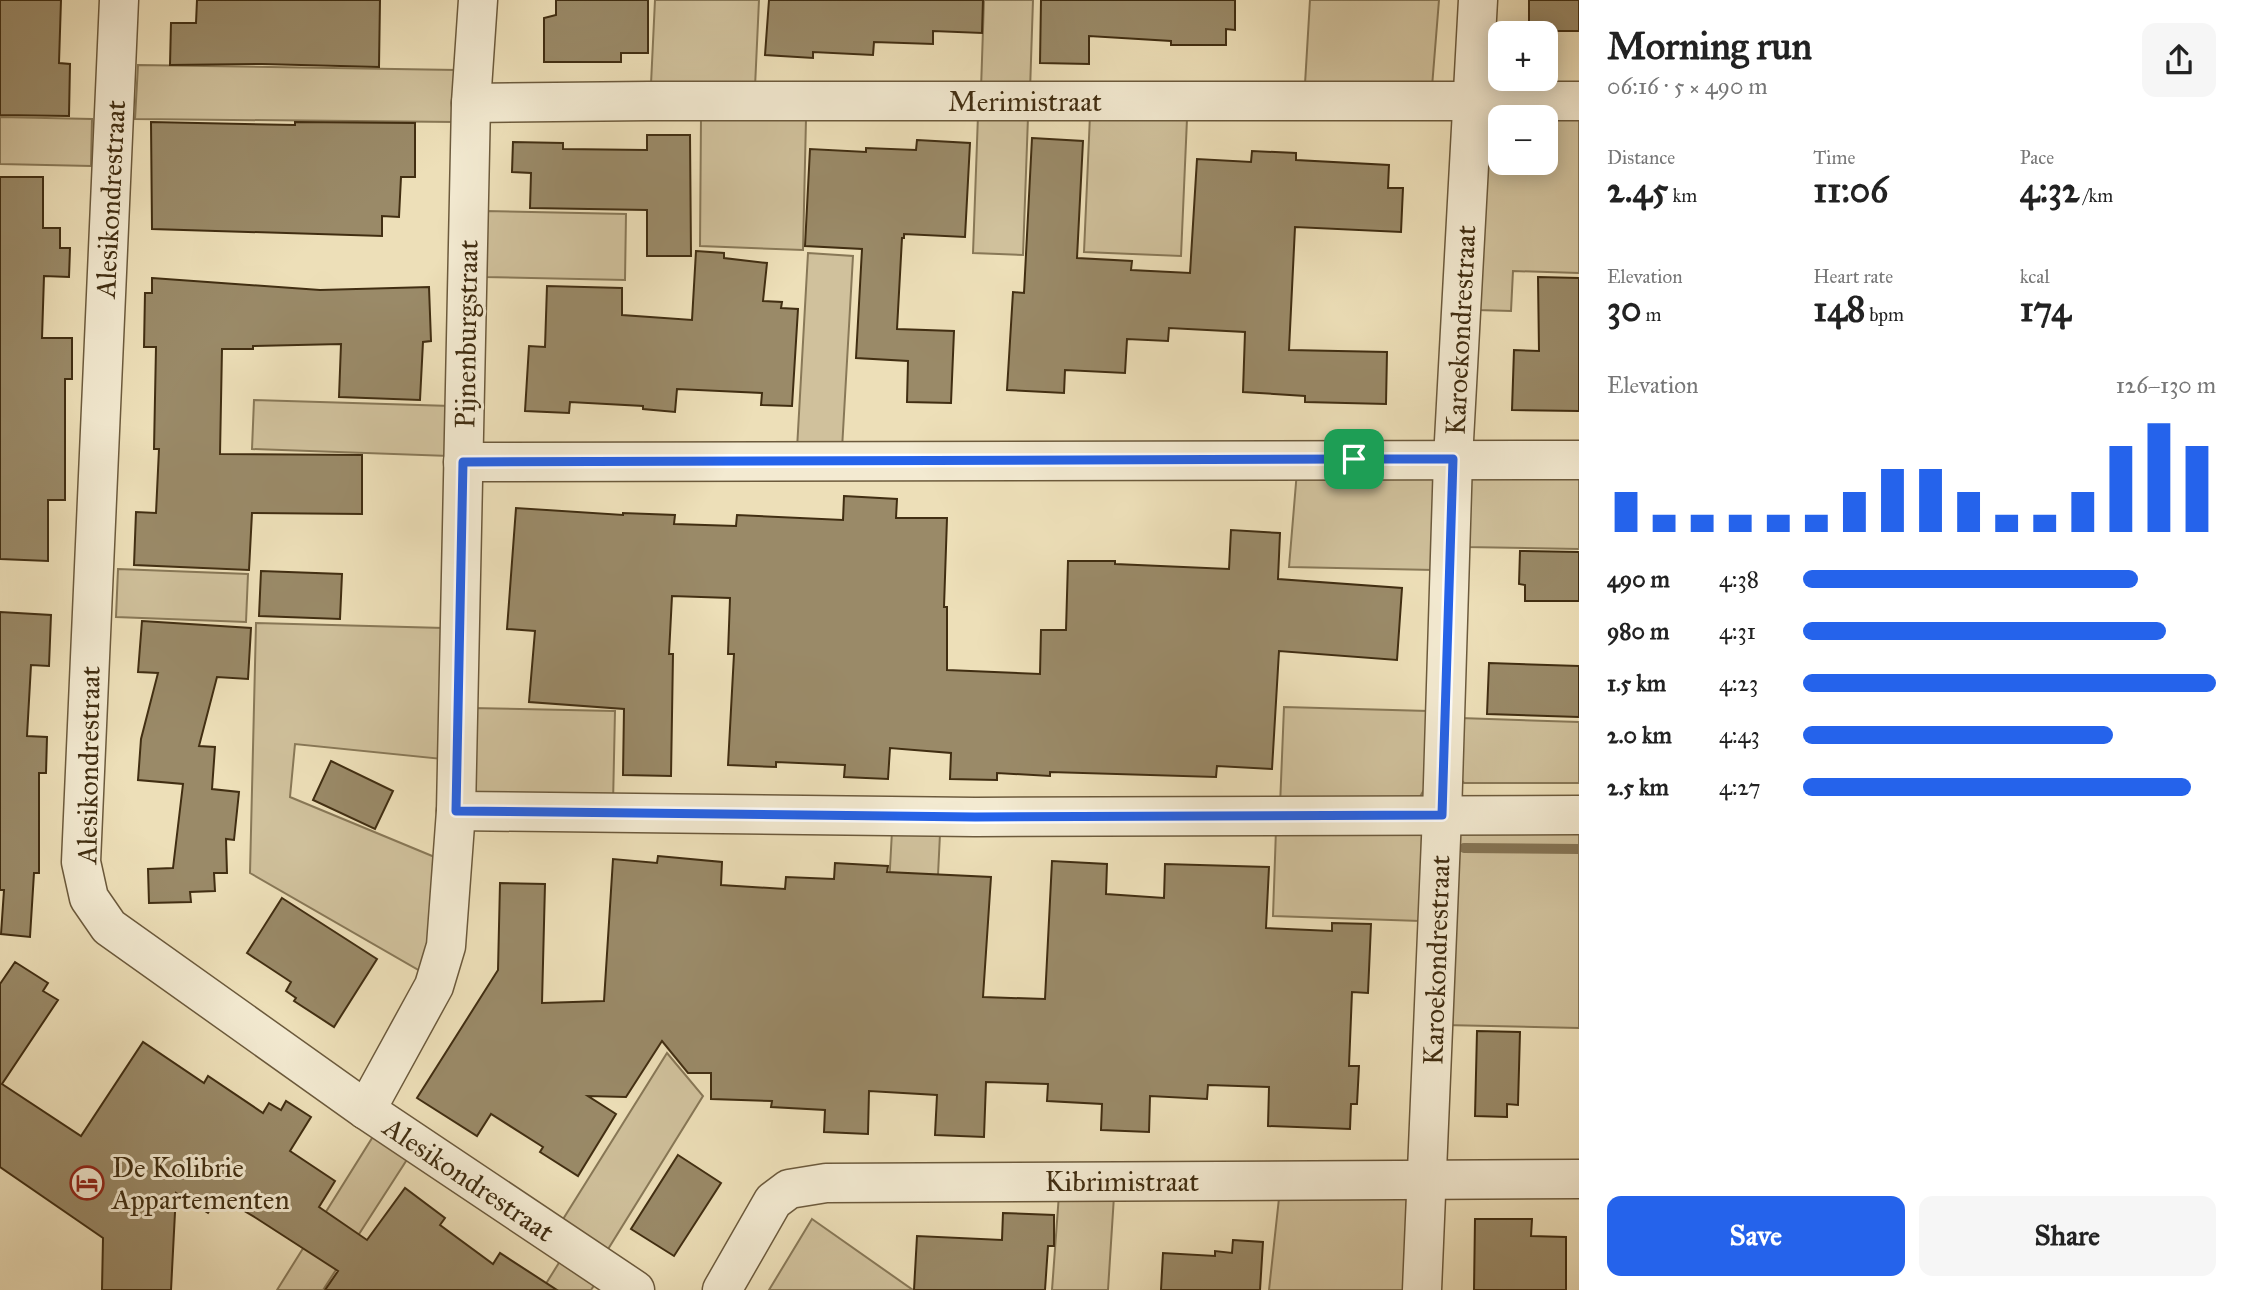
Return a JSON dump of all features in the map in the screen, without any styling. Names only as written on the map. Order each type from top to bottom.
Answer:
[{"type":"street","name":"Alesikondrestraat","points":[[119,0],[81,862],[89,898],[109,927],[366,1110],[635,1290]]},
{"type":"street","name":"Pijnenburgstraat","points":[[366,1110],[434,986],[446,946],[456,811],[471,103],[478,0]]},
{"type":"street","name":"Karoekondrestraat","points":[[1422,1290],[1442,815],[1453,459],[1478,0]]},
{"type":"street","name":"Merimistraat","points":[[471,103],[1579,101]]},
{"type":"street","points":[[463,462],[1579,460]]},
{"type":"street","points":[[456,811],[975,817],[1579,816]]},
{"type":"street","name":"Kibrimistraat","points":[[722,1290],[772,1201],[789,1189],[814,1185],[1579,1179]]},
{"type":"shaded area","points":[[655,0],[759,0],[755,87],[651,84]]},
{"type":"shaded area","points":[[984,0],[1033,0],[1030,91],[981,89]]},
{"type":"shaded area","points":[[1310,0],[1439,0],[1432,87],[1305,84]]},
{"type":"shaded area","points":[[138,65],[457,70],[454,122],[135,119]]},
{"type":"shaded area","points":[[1579,111],[1579,273],[1513,271],[1511,311],[1477,310],[1487,126],[1488,175],[1558,175],[1558,112]]},
{"type":"shaded area","points":[[978,115],[1028,117],[1023,255],[973,253]]},
{"type":"shaded area","points":[[1090,115],[1187,119],[1181,256],[1084,252]]},
{"type":"shaded area","points":[[0,117],[92,119],[91,166],[0,164]]},
{"type":"shaded area","points":[[701,117],[806,119],[803,250],[700,246]]},
{"type":"shaded area","points":[[485,211],[626,214],[625,280],[484,277]]},
{"type":"shaded area","points":[[808,253],[853,256],[842,449],[797,449]]},
{"type":"shaded area","points":[[254,400],[451,406],[449,456],[252,449]]},
{"type":"shaded area","points":[[1297,471],[1434,477],[1434,570],[1289,567]]},
{"type":"shaded area","points":[[1579,473],[1579,549],[1465,547],[1467,487],[1472,477]]},
{"type":"shaded area","points":[[118,569],[248,574],[246,622],[116,617]]},
{"type":"shaded area","points":[[256,623],[444,628],[442,759],[295,744],[290,797],[437,858],[429,976],[250,873]]},
{"type":"shaded area","points":[[1284,707],[1428,711],[1425,788],[1417,802],[1280,806]]},
{"type":"shaded area","points":[[471,708],[615,711],[613,804],[488,803],[468,791]]},
{"type":"shaded area","points":[[1460,718],[1579,722],[1579,783],[1464,783],[1458,776]]},
{"type":"shaded area","points":[[1579,828],[1579,1028],[1444,1025],[1458,829]]},
{"type":"shaded area","points":[[1276,829],[1422,833],[1420,921],[1273,916]]},
{"type":"shaded area","points":[[892,831],[940,834],[932,999],[883,996]]},
{"type":"shaded area","points":[[667,1053],[703,1096],[605,1254],[560,1224]]},
{"type":"shaded area","points":[[374,1135],[408,1158],[323,1290],[277,1290]]},
{"type":"shaded area","points":[[1280,1189],[1403,1195],[1413,1202],[1407,1290],[1269,1290]]},
{"type":"shaded area","points":[[1059,1194],[1114,1196],[1108,1290],[1052,1290]]},
{"type":"shaded area","points":[[812,1219],[913,1290],[769,1290]]},
{"type":"shaded area","points":[[562,1258],[597,1281],[591,1290],[542,1290]]},
{"type":"building","points":[[0,0],[61,0],[59,63],[70,64],[69,116],[0,115]]},
{"type":"building","points":[[197,0],[380,0],[379,67],[170,65],[171,23],[196,23]]},
{"type":"building","points":[[556,0],[648,0],[648,53],[621,53],[621,62],[544,62],[544,18],[556,15]]},
{"type":"building","points":[[769,0],[983,0],[982,33],[933,31],[933,44],[874,42],[873,55],[813,52],[813,58],[765,55]]},
{"type":"building","points":[[1041,0],[1235,0],[1235,30],[1226,29],[1226,45],[1171,45],[1171,41],[1089,36],[1089,64],[1040,63]]},
{"type":"building","points":[[1529,0],[1579,0],[1579,31],[1558,31],[1558,21],[1529,21]]},
{"type":"building","points":[[151,122],[295,125],[295,122],[415,123],[415,177],[401,177],[399,217],[382,216],[382,236],[152,229]]},
{"type":"building","points":[[647,135],[690,135],[691,256],[647,256],[647,210],[530,208],[531,173],[512,172],[513,142],[563,143],[563,149],[647,150]]},
{"type":"building","points":[[1032,138],[1083,141],[1077,258],[1132,261],[1131,270],[1190,273],[1197,159],[1251,162],[1252,151],[1296,153],[1296,160],[1389,165],[1388,188],[1403,188],[1401,232],[1295,227],[1289,350],[1387,352],[1386,404],[1305,402],[1305,396],[1243,392],[1245,332],[1169,328],[1168,341],[1127,339],[1125,373],[1065,370],[1064,393],[1007,390],[1013,292],[1024,293]]},
{"type":"building","points":[[917,140],[970,143],[965,237],[904,234],[902,238],[897,329],[954,331],[951,403],[907,402],[908,361],[856,358],[862,249],[805,246],[810,149],[866,152],[866,148],[916,150]]},
{"type":"building","points":[[0,177],[43,177],[43,228],[60,228],[60,248],[70,248],[69,277],[44,276],[42,338],[72,338],[72,379],[65,379],[65,500],[48,500],[48,561],[0,559]]},
{"type":"building","points":[[696,251],[724,253],[724,258],[767,263],[763,301],[782,302],[781,308],[798,309],[792,406],[761,405],[762,393],[677,389],[675,412],[643,409],[643,406],[570,402],[569,413],[525,411],[529,346],[545,347],[547,286],[622,288],[622,315],[692,320]]},
{"type":"building","points":[[1538,277],[1579,278],[1579,411],[1512,410],[1514,350],[1539,351]]},
{"type":"building","points":[[152,278],[320,290],[429,287],[431,341],[423,342],[420,400],[339,397],[341,344],[222,349],[220,454],[362,455],[362,514],[252,513],[249,570],[134,565],[136,512],[156,513],[159,449],[154,449],[156,347],[144,347],[145,293],[152,293]]},
{"type":"building","points":[[844,496],[897,499],[896,518],[947,518],[944,607],[947,607],[947,670],[1040,674],[1041,630],[1066,630],[1068,561],[1115,561],[1115,564],[1229,569],[1231,530],[1280,533],[1278,579],[1402,588],[1397,660],[1279,651],[1272,769],[1217,766],[1216,777],[1050,772],[1050,776],[997,773],[997,780],[950,779],[951,753],[890,748],[888,779],[844,777],[845,765],[776,762],[776,767],[728,765],[734,654],[728,654],[730,598],[672,596],[669,654],[673,654],[671,776],[623,775],[624,709],[529,702],[535,631],[507,629],[516,508],[623,515],[675,515],[674,524],[736,526],[737,515],[843,520]]},
{"type":"building","points":[[1520,551],[1579,552],[1579,601],[1525,601],[1525,585],[1519,584]]},
{"type":"building","points":[[261,571],[342,574],[340,619],[259,616]]},
{"type":"building","points":[[0,612],[51,615],[49,666],[31,665],[27,736],[47,737],[46,773],[39,773],[39,873],[34,873],[30,937],[1,934],[4,890],[0,890]]},
{"type":"building","points":[[142,621],[251,628],[248,679],[217,677],[199,746],[215,747],[212,789],[239,792],[234,840],[226,839],[227,873],[214,873],[215,891],[190,892],[191,902],[149,903],[148,869],[173,868],[183,784],[138,780],[141,739],[158,673],[138,672]]},
{"type":"building","points":[[1489,663],[1579,666],[1579,717],[1487,714]]},
{"type":"building","points":[[331,761],[393,791],[375,829],[313,800]]},
{"type":"building","points":[[658,856],[722,862],[721,885],[785,889],[786,877],[834,879],[835,863],[888,866],[887,872],[991,877],[983,997],[1045,999],[1052,861],[1107,864],[1106,894],[1164,898],[1165,864],[1269,867],[1266,928],[1332,931],[1332,923],[1371,924],[1368,993],[1352,992],[1349,1066],[1359,1066],[1357,1104],[1351,1104],[1350,1129],[1268,1126],[1269,1087],[1208,1085],[1207,1099],[1150,1096],[1149,1132],[1101,1130],[1102,1104],[1047,1101],[1048,1084],[986,1082],[984,1137],[935,1135],[937,1095],[869,1091],[868,1134],[824,1132],[825,1110],[771,1107],[772,1101],[711,1099],[711,1073],[688,1073],[662,1041],[626,1097],[588,1096],[616,1114],[578,1176],[540,1152],[543,1147],[491,1114],[477,1136],[417,1098],[498,970],[500,883],[545,884],[542,1003],[604,1001],[613,859],[657,863]]},
{"type":"building","points":[[282,898],[377,959],[334,1027],[294,1001],[296,998],[286,991],[291,982],[247,953]]},
{"type":"building","points":[[15,962],[48,983],[43,991],[58,1000],[2,1084],[81,1136],[143,1042],[204,1083],[208,1076],[263,1113],[269,1103],[281,1110],[286,1101],[311,1117],[290,1151],[335,1181],[319,1207],[367,1240],[405,1188],[445,1218],[440,1225],[493,1264],[500,1253],[557,1290],[325,1290],[338,1271],[219,1196],[208,1213],[176,1193],[171,1290],[102,1290],[103,1238],[0,1167],[0,984]]},
{"type":"building","points":[[1477,1031],[1520,1032],[1518,1105],[1507,1104],[1507,1117],[1475,1116]]},
{"type":"building","points":[[678,1155],[721,1183],[674,1256],[631,1229]]},
{"type":"building","points":[[1003,1213],[1054,1215],[1054,1246],[1048,1246],[1045,1290],[914,1290],[917,1236],[1002,1240]]},
{"type":"building","points":[[1475,1219],[1532,1219],[1531,1236],[1566,1237],[1566,1290],[1474,1290]]},
{"type":"building","points":[[1233,1240],[1263,1242],[1260,1290],[1161,1290],[1163,1253],[1215,1256],[1215,1251],[1232,1253]]},
{"type":"waterway","points":[[1464,848],[1579,849]]},
{"type":"place","name":"De Kolibrie Appartementen","points":[[87,1183]]},
{"type":"route","points":[[1354,459],[1453,459],[1442,815],[975,817],[456,811],[463,462],[1354,459]]}]
